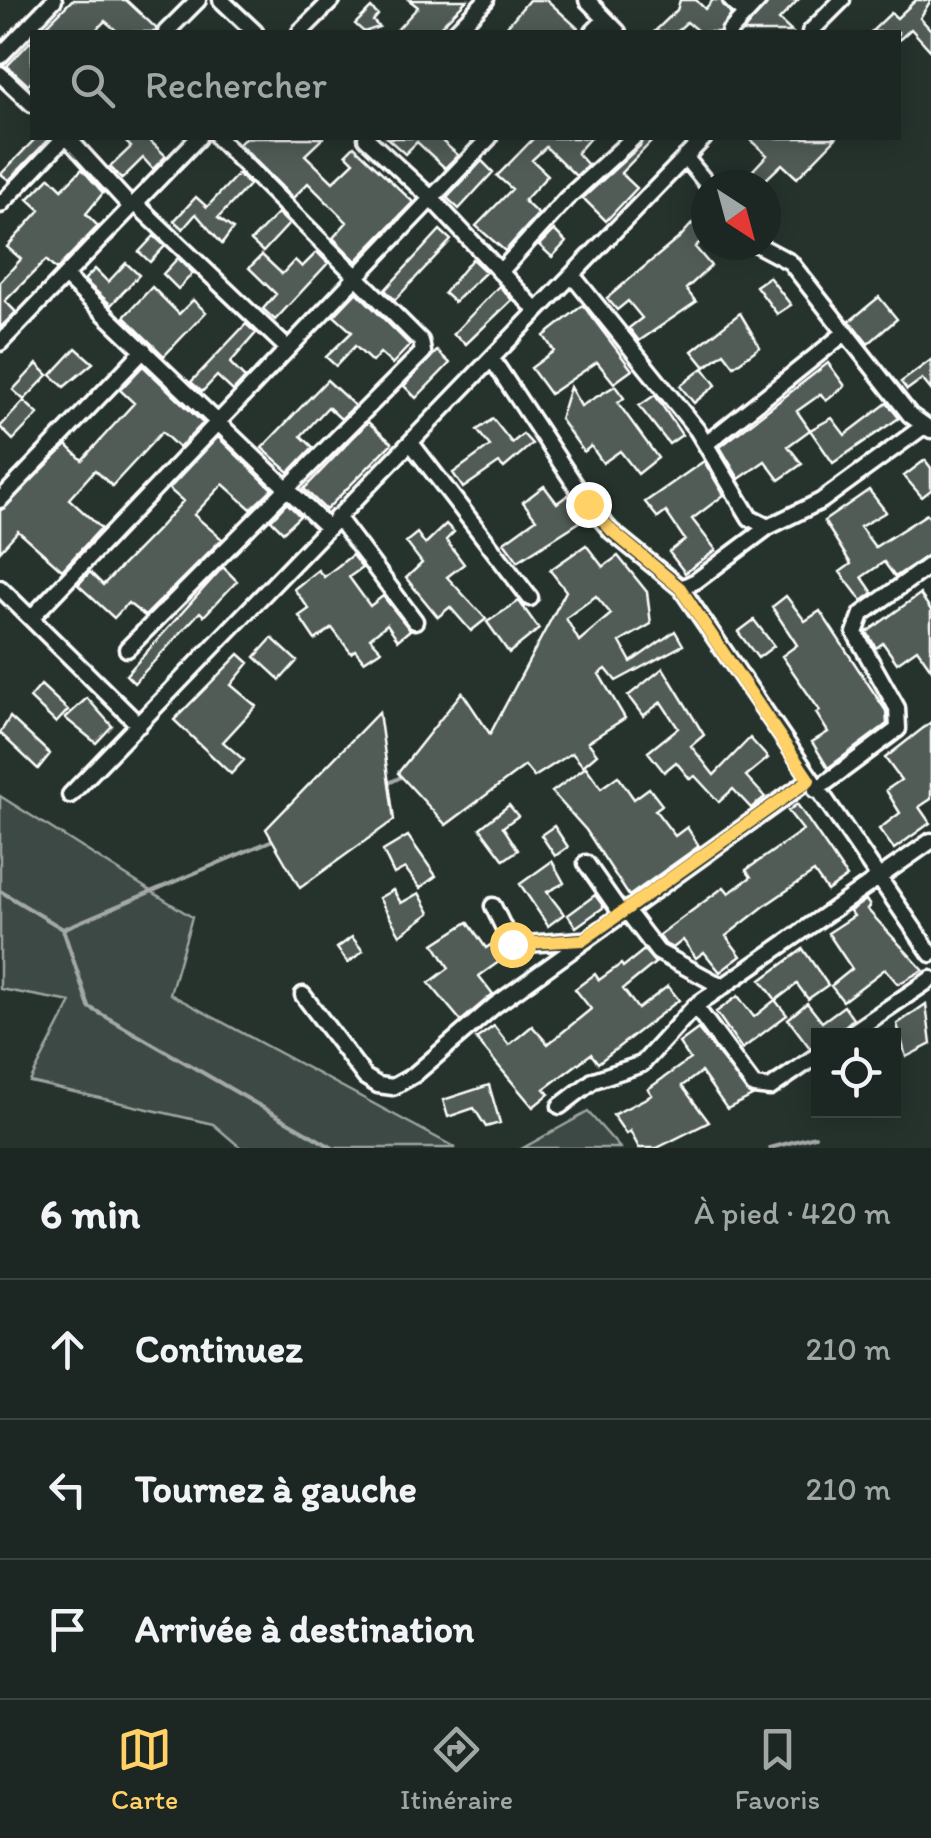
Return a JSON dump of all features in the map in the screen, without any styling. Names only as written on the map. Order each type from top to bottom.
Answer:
[{"type":"street","points":[[0,56],[54,0]]},
{"type":"street","points":[[168,30],[198,0]]},
{"type":"street","points":[[222,0],[253,30]]},
{"type":"street","points":[[302,30],[332,0]]},
{"type":"street","points":[[457,30],[486,0]]},
{"type":"street","points":[[586,0],[616,30]]},
{"type":"street","points":[[731,0],[745,14]]},
{"type":"street","points":[[730,30],[759,0]]},
{"type":"street","points":[[812,30],[842,0]]},
{"type":"street","points":[[595,30],[605,20]]},
{"type":"street","points":[[0,74],[30,102]]},
{"type":"street","points":[[0,205],[64,140]]},
{"type":"street","points":[[68,140],[286,348]]},
{"type":"street","points":[[0,343],[196,140]]},
{"type":"street","points":[[127,649],[422,352],[421,340],[220,140]]},
{"type":"street","points":[[368,140],[430,197],[537,311]]},
{"type":"street","points":[[32,618],[487,140]]},
{"type":"street","points":[[500,272],[566,199],[631,140]]},
{"type":"street","points":[[70,795],[702,140]]},
{"type":"street","points":[[685,157],[696,170]]},
{"type":"street","points":[[680,588],[696,582],[768,527],[822,501],[927,428],[790,262],[781,257]]},
{"type":"street","points":[[572,274],[706,444],[750,518],[768,527]]},
{"type":"street","points":[[65,276],[288,489],[332,522],[414,620]]},
{"type":"street","points":[[706,444],[846,332]]},
{"type":"street","points":[[0,500],[144,350]]},
{"type":"street","points":[[492,359],[588,504],[612,531],[680,588],[931,954]]},
{"type":"street","points":[[411,443],[530,598]]},
{"type":"street","points":[[303,995],[365,1077],[378,1086],[393,1087],[450,1048],[476,1020],[583,940],[898,729],[898,708],[854,633],[862,614],[929,570]]},
{"type":"street","points":[[0,588],[139,725]]},
{"type":"street","points":[[560,1106],[594,1080],[642,1064],[695,1006],[721,986],[931,842]]},
{"type":"street","points":[[586,863],[658,952],[721,986]]},
{"type":"street","points":[[493,906],[512,944],[583,940]]},
{"type":"street","points":[[859,1028],[931,979]]},
{"type":"street","points":[[695,1006],[754,1086],[761,1089],[811,1059]]},
{"type":"shaded area","points":[[0,796],[192,917],[170,994],[456,1148],[241,1148],[213,1124],[30,1082],[71,1002],[0,989]]},
{"type":"shaded area","points":[[588,1112],[620,1148],[523,1148]]},
{"type":"building","points":[[72,0],[126,0],[156,28],[116,30],[105,21],[96,30],[42,30]]},
{"type":"building","points":[[409,0],[467,0],[437,30],[397,30],[418,7]]},
{"type":"building","points":[[529,0],[547,0],[580,30],[504,30]]},
{"type":"building","points":[[680,0],[696,0],[705,9],[713,0],[721,0],[731,15],[720,30],[697,30],[687,22],[678,30],[656,30],[677,10]]},
{"type":"building","points":[[769,0],[798,0],[779,20],[790,30],[745,30]]},
{"type":"building","points":[[916,0],[931,0],[920,18],[931,30],[931,51],[911,29],[901,38],[901,30],[873,30],[891,13],[897,18]]},
{"type":"building","points":[[371,8],[378,15],[373,21],[379,27],[362,30],[355,24]]},
{"type":"building","points":[[30,42],[28,85],[7,66]]},
{"type":"building","points":[[34,140],[48,140],[9,180],[1,174]]},
{"type":"building","points":[[124,140],[149,140],[166,156],[153,169],[143,158],[122,179],[110,167],[131,147]]},
{"type":"building","points":[[243,140],[321,140],[305,155],[333,182],[354,162],[346,154],[354,146],[413,202],[356,261],[333,238],[347,222],[308,183],[293,198],[239,144]]},
{"type":"building","points":[[389,140],[445,140],[458,155],[445,168],[417,142],[405,154]]},
{"type":"building","points":[[532,140],[588,140],[577,153],[588,165],[576,176],[546,147],[532,160],[548,175],[524,201],[538,214],[505,251],[476,226],[512,189],[497,176]]},
{"type":"building","points":[[642,140],[653,140],[621,173],[637,188],[606,221],[583,198]]},
{"type":"building","points":[[750,140],[834,140],[797,178],[782,164],[776,170],[753,170],[767,155]]},
{"type":"building","points":[[482,161],[493,172],[459,209],[447,198]]},
{"type":"building","points":[[82,169],[103,193],[86,214],[98,226],[56,270],[46,260],[5,301],[16,312],[0,328],[0,282],[21,259],[7,247],[40,210],[28,199],[50,177],[62,189]]},
{"type":"building","points":[[238,174],[249,185],[218,218],[233,229],[222,244],[196,214],[183,229],[174,221],[196,197],[207,207]]},
{"type":"building","points":[[278,213],[289,224],[263,252],[251,241]]},
{"type":"building","points":[[691,225],[691,260],[706,260],[711,266],[686,289],[696,302],[639,341],[629,328],[642,318],[628,301],[617,310],[607,298]]},
{"type":"building","points":[[440,230],[451,240],[395,300],[385,290]]},
{"type":"building","points":[[554,230],[566,242],[552,257],[539,245]]},
{"type":"building","points":[[154,236],[165,246],[150,262],[139,252]]},
{"type":"building","points":[[317,252],[328,263],[275,320],[263,309],[276,294],[249,268],[262,255],[282,274],[295,260],[302,267]]},
{"type":"building","points":[[178,258],[193,273],[178,289],[163,274]]},
{"type":"building","points":[[472,259],[486,272],[454,302],[444,293]]},
{"type":"building","points":[[126,263],[139,275],[111,305],[84,280],[95,269],[108,282]]},
{"type":"building","points":[[769,277],[791,305],[777,314],[756,286]]},
{"type":"building","points":[[499,286],[512,300],[466,344],[453,334]]},
{"type":"building","points":[[152,287],[179,314],[193,300],[206,312],[164,356],[124,317]]},
{"type":"building","points":[[357,292],[410,345],[392,364],[380,353],[372,362],[355,346],[336,366],[326,357],[352,332],[334,316]]},
{"type":"building","points":[[879,297],[897,319],[868,344],[850,321]]},
{"type":"building","points":[[583,305],[632,370],[614,383],[597,362],[550,394],[531,368],[554,351],[544,336]]},
{"type":"building","points":[[740,313],[760,347],[734,366],[724,353],[705,367],[692,351]]},
{"type":"building","points":[[246,324],[256,333],[230,363],[245,378],[233,391],[217,376],[202,392],[191,382]]},
{"type":"building","points":[[76,348],[93,363],[64,387],[51,375]]},
{"type":"building","points":[[437,351],[450,363],[416,398],[404,386]]},
{"type":"building","points":[[931,360],[931,390],[922,379],[907,390],[901,382]]},
{"type":"building","points":[[828,363],[845,386],[826,401],[821,394],[797,411],[810,430],[788,446],[802,464],[779,480],[765,461],[739,479],[720,447]]},
{"type":"building","points":[[37,364],[48,375],[24,400],[13,390]]},
{"type":"building","points":[[143,366],[203,423],[179,448],[162,432],[112,486],[95,470],[69,499],[101,528],[62,570],[18,531],[0,551],[0,511],[67,445],[82,460],[134,403],[120,390]]},
{"type":"building","points":[[703,368],[716,385],[694,403],[680,386]]},
{"type":"building","points":[[327,380],[355,406],[341,419],[328,407],[301,436],[313,447],[289,472],[262,448]]},
{"type":"building","points":[[615,386],[624,398],[618,403],[658,458],[638,474],[620,451],[603,463],[591,446],[584,452],[560,419],[570,387],[581,406]]},
{"type":"building","points":[[655,395],[682,435],[669,444],[639,406]]},
{"type":"building","points":[[24,401],[38,414],[13,440],[0,427]]},
{"type":"building","points":[[887,403],[899,418],[833,463],[810,430],[832,418],[845,435]]},
{"type":"building","points":[[493,419],[512,443],[523,434],[532,444],[504,468],[499,463],[463,488],[453,473],[490,446],[477,430]]},
{"type":"building","points":[[368,422],[392,443],[326,510],[304,489]]},
{"type":"building","points":[[218,437],[272,489],[251,509],[223,484],[194,515],[222,539],[145,616],[128,603],[114,618],[78,585],[90,572],[103,585],[157,530],[183,501],[169,489]]},
{"type":"building","points":[[925,460],[931,468],[931,490],[922,497],[904,476]]},
{"type":"building","points":[[704,461],[724,495],[692,519],[716,550],[685,573],[669,552],[685,540],[666,512],[658,518],[645,502]]},
{"type":"building","points":[[544,486],[557,503],[568,495],[586,518],[518,561],[504,542],[536,519],[523,502]]},
{"type":"building","points":[[869,490],[886,512],[860,527],[875,547],[927,514],[931,520],[931,553],[895,577],[884,562],[862,577],[873,593],[862,601],[840,572],[851,564],[824,521]]},
{"type":"building","points":[[287,503],[300,516],[283,532],[271,520]]},
{"type":"building","points":[[446,524],[454,532],[446,540],[464,564],[447,577],[486,619],[471,631],[450,607],[438,617],[406,578],[422,563],[406,542],[417,533],[425,544]]},
{"type":"building","points":[[586,545],[603,567],[618,556],[647,592],[651,624],[620,642],[631,662],[675,631],[683,645],[616,681],[606,669],[599,674],[625,718],[588,742],[597,754],[583,766],[572,753],[534,777],[525,766],[446,825],[398,773],[462,692],[490,734],[566,591],[550,570]],"holes":[[[596,596],[611,614],[579,641],[566,618]]]},
{"type":"building","points":[[352,555],[362,568],[349,577],[370,606],[383,596],[410,630],[398,640],[387,624],[370,638],[381,650],[364,661],[355,650],[351,653],[332,628],[315,640],[299,616],[309,609],[294,589],[318,570],[324,577]]},
{"type":"building","points":[[223,567],[237,581],[204,616],[200,612],[134,683],[126,675]]},
{"type":"building","points":[[920,594],[931,610],[931,669],[917,649],[897,663],[883,643],[876,648],[867,632]]},
{"type":"building","points":[[786,596],[805,621],[820,611],[886,711],[887,724],[828,768],[812,742],[828,732],[816,713],[820,711],[782,656],[797,645],[772,607]]},
{"type":"building","points":[[519,601],[539,629],[509,653],[487,622]]},
{"type":"building","points":[[754,620],[774,646],[758,658],[738,632]]},
{"type":"building","points":[[272,638],[297,661],[280,680],[255,657]]},
{"type":"building","points":[[239,654],[249,663],[231,685],[256,706],[223,742],[244,760],[231,774],[174,720]]},
{"type":"building","points":[[663,668],[704,735],[691,746],[714,775],[750,738],[768,758],[746,776],[765,797],[751,808],[733,789],[719,802],[676,762],[664,772],[648,752],[678,728],[661,702],[643,716],[628,696]]},
{"type":"building","points":[[41,685],[68,710],[56,723],[30,698]]},
{"type":"building","points":[[87,698],[112,726],[96,743],[65,718]]},
{"type":"building","points":[[379,712],[394,820],[300,888],[266,829]]},
{"type":"building","points":[[10,717],[50,754],[38,769],[0,733]]},
{"type":"building","points":[[931,722],[931,799],[919,807],[930,823],[894,849],[879,829],[900,813],[886,790],[901,780],[885,758]]},
{"type":"building","points":[[586,767],[601,788],[618,776],[634,799],[649,788],[662,805],[655,810],[675,836],[687,827],[699,846],[629,896],[586,830],[552,792]]},
{"type":"building","points":[[797,804],[847,877],[827,891],[814,872],[767,904],[726,936],[741,956],[720,972],[704,952],[696,958],[683,940],[673,948],[665,944],[659,935],[724,887],[729,893],[751,877],[746,870],[803,830],[788,811]]},
{"type":"building","points":[[509,805],[518,816],[503,827],[518,850],[504,860],[480,828]]},
{"type":"building","points":[[554,826],[568,847],[555,856],[541,835]]},
{"type":"building","points":[[408,836],[436,876],[420,888],[405,868],[394,874],[383,851]]},
{"type":"building","points":[[552,861],[564,883],[547,892],[564,914],[548,926],[520,884]]},
{"type":"building","points":[[393,890],[401,903],[419,893],[430,913],[400,935],[379,898]]},
{"type":"building","points":[[595,895],[604,907],[576,927],[568,915]]},
{"type":"building","points":[[866,900],[870,906],[867,909],[923,970],[898,984],[885,969],[843,1001],[831,986],[852,969],[828,933],[854,916],[850,911]]},
{"type":"building","points":[[468,922],[486,948],[492,944],[503,959],[479,976],[493,994],[461,1021],[429,983],[449,968],[434,944]]},
{"type":"building","points":[[352,937],[363,951],[348,963],[337,948]]},
{"type":"building","points":[[803,949],[828,985],[808,999],[797,984],[776,1000],[761,980]]},
{"type":"building","points":[[644,950],[655,963],[623,989],[638,1009],[668,986],[679,1000],[598,1063],[591,1054],[544,1089],[549,1094],[533,1107],[476,1039],[494,1026],[509,1045],[532,1026],[548,1044],[591,1009],[575,989],[595,974],[599,980],[621,964],[623,967]]},
{"type":"building","points":[[738,996],[754,1017],[775,1000],[787,1015],[742,1049],[716,1012]]},
{"type":"building","points":[[807,1003],[822,1022],[844,1006],[853,1019],[843,1028],[811,1028],[810,1048],[788,1019]]},
{"type":"building","points":[[926,1004],[931,1044],[906,1057],[897,1024]]},
{"type":"building","points":[[698,1029],[752,1096],[727,1109],[701,1072],[682,1086],[709,1122],[657,1148],[639,1148],[630,1131],[626,1134],[613,1115],[652,1095],[648,1089],[690,1059],[679,1043]]},
{"type":"building","points":[[489,1085],[500,1123],[486,1127],[474,1108],[448,1117],[443,1100]]},
{"type":"waterway","points":[[387,784],[405,775]]},
{"type":"waterway","points":[[63,929],[275,839]]},
{"type":"waterway","points":[[0,891],[63,929],[89,1007],[333,1148]]},
{"type":"waterway","points":[[770,1148],[815,1136]]},
{"type":"route","points":[[512,944],[583,940],[809,780],[680,588],[612,531],[588,504]]}]
